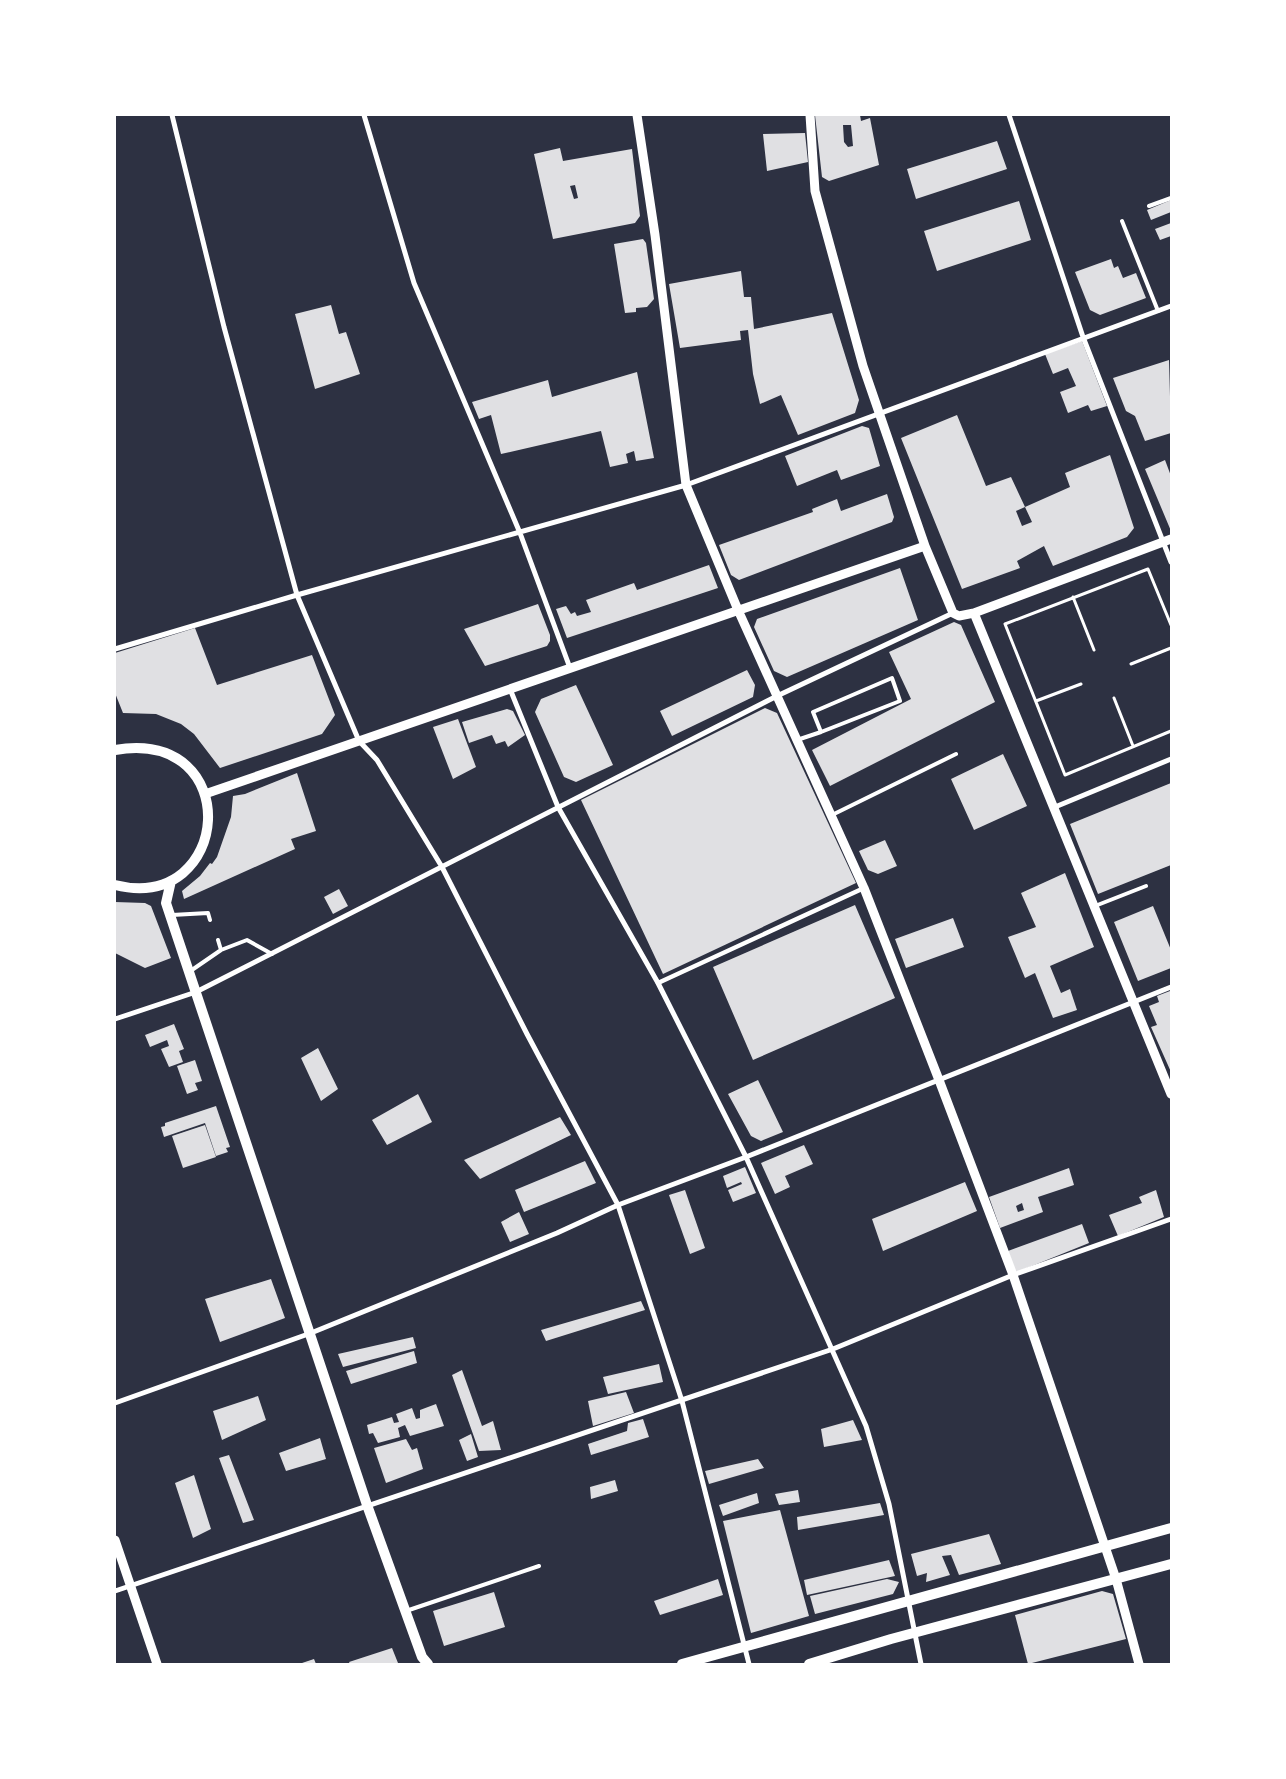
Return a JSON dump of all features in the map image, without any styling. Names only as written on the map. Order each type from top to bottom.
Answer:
[{"type":"main road","points":[[115,750],[137,747],[159,750],[179,759],[195,775],[205,794],[209,814],[207,834],[200,853],[187,869],[171,881],[144,889],[115,885]]},
{"type":"main road","points":[[171,881],[166,903],[367,1505],[424,1662]]},
{"type":"main road","points":[[144,889],[166,903]]},
{"type":"main road","points":[[682,1664],[746,1648],[1171,1528]]},
{"type":"main road","points":[[809,1664],[916,1632],[1171,1564]]},
{"type":"street","points":[[172,115],[224,327],[296,595],[359,741],[377,760],[442,867],[527,1034],[618,1205],[682,1401],[749,1664]]},
{"type":"street","points":[[364,115],[414,283],[520,534],[570,668]]},
{"type":"street","points":[[637,115],[655,235],[686,485],[738,610],[864,888],[1014,1275],[1116,1579],[1139,1664]]},
{"type":"street","points":[[810,115],[816,191],[863,366],[925,546],[954,613],[959,616],[974,613],[1167,540]]},
{"type":"street","points":[[1008,115],[1083,337],[1167,540],[1171,562]]},
{"type":"street","points":[[115,649],[296,595],[520,534],[686,485],[1171,306]]},
{"type":"street","points":[[205,794],[925,546]]},
{"type":"street","points":[[115,1020],[196,992],[776,696],[954,613]]},
{"type":"street","points":[[974,613],[1135,1002],[1171,1094]]},
{"type":"street","points":[[510,689],[558,807],[658,983],[746,1157],[866,1426],[889,1504],[922,1664]]},
{"type":"street","points":[[1055,807],[1171,759]]},
{"type":"street","points":[[658,983],[864,888]]},
{"type":"street","points":[[115,1403],[311,1333],[557,1233],[618,1205],[746,1157],[1171,987]]},
{"type":"street","points":[[115,1591],[833,1349],[1014,1275],[1171,1219]]},
{"type":"street","points":[[115,1540],[157,1664]]},
{"type":"lane","points":[[1148,206],[1171,198]]},
{"type":"lane","points":[[1122,221],[1158,311]]},
{"type":"lane","points":[[797,740],[821,732],[900,701],[892,678],[812,712],[821,732]]},
{"type":"lane","points":[[831,816],[956,754]]},
{"type":"lane","points":[[1095,906],[1146,886]]},
{"type":"lane","points":[[170,915],[208,913],[210,920]]},
{"type":"lane","points":[[218,940],[221,950]]},
{"type":"lane","points":[[189,972],[221,950],[247,940],[272,954]]},
{"type":"lane","points":[[404,1611],[538,1566]]},
{"type":"path","points":[[1171,625],[1148,569],[1005,624],[1065,775],[1171,731]]},
{"type":"path","points":[[1073,597],[1094,650]]},
{"type":"path","points":[[1131,664],[1171,648]]},
{"type":"path","points":[[1036,701],[1082,684]]},
{"type":"path","points":[[1114,698],[1133,746]]},
{"type":"building","points":[[815,115],[860,115],[861,121],[870,118],[879,165],[829,181],[822,177]],"holes":[[[843,125],[851,125],[853,146],[848,147],[844,142]]]},
{"type":"building","points":[[805,133],[808,162],[767,171],[763,134]]},
{"type":"building","points":[[997,141],[1007,169],[916,199],[907,169]]},
{"type":"building","points":[[560,148],[563,161],[632,149],[640,216],[635,223],[553,239],[534,154]],"holes":[[[575,185],[578,198],[574,199],[570,186]]]},
{"type":"building","points":[[1171,200],[1171,212],[1151,220],[1147,210]]},
{"type":"building","points":[[1019,201],[1031,240],[937,271],[924,231]]},
{"type":"building","points":[[1171,223],[1171,236],[1160,240],[1155,229]]},
{"type":"building","points":[[643,239],[646,243],[654,299],[647,307],[636,308],[636,312],[625,313],[614,244]]},
{"type":"building","points":[[1111,259],[1114,268],[1118,266],[1123,278],[1136,273],[1146,298],[1100,315],[1090,310],[1075,272]]},
{"type":"building","points":[[741,271],[744,297],[751,297],[754,329],[832,313],[859,400],[855,413],[798,435],[781,395],[760,404],[753,374],[748,330],[740,331],[741,340],[680,348],[669,284]]},
{"type":"building","points":[[331,305],[339,334],[346,332],[360,374],[315,389],[295,314]]},
{"type":"building","points":[[1082,341],[1107,406],[1091,411],[1088,405],[1068,413],[1060,392],[1076,386],[1068,368],[1053,374],[1045,354]]},
{"type":"building","points":[[1169,360],[1171,433],[1145,441],[1135,416],[1126,411],[1113,378]]},
{"type":"building","points":[[637,372],[654,458],[636,461],[634,451],[626,454],[628,463],[610,467],[601,431],[501,454],[491,415],[479,419],[472,402],[548,380],[552,397]]},
{"type":"building","points":[[957,415],[986,486],[1011,477],[1025,507],[1070,487],[1065,473],[1110,455],[1134,528],[1127,537],[1053,566],[1044,546],[1017,561],[1020,568],[962,589],[901,438]],"holes":[[[1025,507],[1032,522],[1022,526],[1016,511]]]},
{"type":"building","points":[[862,426],[869,428],[880,466],[841,480],[837,470],[797,486],[785,456]]},
{"type":"building","points":[[1165,460],[1171,476],[1171,531],[1145,469]]},
{"type":"building","points":[[887,494],[894,517],[892,522],[739,580],[731,575],[719,545],[813,512],[812,509],[837,499],[841,511]]},
{"type":"building","points":[[709,565],[718,588],[567,638],[556,609],[566,606],[571,614],[575,612],[577,616],[591,612],[586,600],[634,583],[637,590]]},
{"type":"building","points":[[900,568],[918,620],[787,677],[774,671],[754,627],[757,619]]},
{"type":"building","points":[[538,604],[550,635],[550,641],[547,646],[485,666],[464,629]]},
{"type":"building","points":[[954,622],[961,625],[995,702],[830,786],[812,750],[911,699],[889,652]]},
{"type":"building","points":[[195,628],[217,685],[312,655],[335,715],[322,734],[220,768],[194,734],[181,724],[156,714],[123,713],[115,693],[115,653]]},
{"type":"building","points":[[747,670],[755,685],[753,697],[672,736],[660,711]]},
{"type":"building","points":[[576,685],[613,765],[576,782],[564,777],[535,712],[541,699]]},
{"type":"building","points":[[765,708],[777,713],[856,883],[663,974],[581,800]]},
{"type":"building","points":[[507,709],[513,711],[525,735],[508,747],[505,741],[496,744],[492,735],[469,743],[462,722]]},
{"type":"building","points":[[458,719],[476,767],[453,779],[433,727]]},
{"type":"building","points":[[1003,754],[1027,806],[974,830],[951,779]]},
{"type":"building","points":[[297,773],[316,831],[291,839],[295,849],[184,899],[182,891],[200,876],[217,857],[231,817],[233,796],[245,794]]},
{"type":"building","points":[[1171,783],[1171,865],[1098,894],[1070,824]]},
{"type":"building","points":[[885,840],[897,866],[878,874],[868,870],[859,851]]},
{"type":"building","points":[[1065,873],[1094,947],[1050,966],[1061,993],[1070,989],[1077,1010],[1053,1018],[1035,973],[1025,978],[1008,937],[1036,927],[1021,893]]},
{"type":"building","points":[[339,889],[348,906],[333,914],[324,897]]},
{"type":"building","points":[[115,902],[145,903],[151,906],[171,958],[145,968],[115,953]]},
{"type":"building","points":[[855,905],[895,998],[753,1060],[713,967]]},
{"type":"building","points":[[1153,906],[1171,950],[1171,968],[1138,981],[1114,922]]},
{"type":"building","points":[[953,918],[964,947],[906,968],[895,939]]},
{"type":"building","points":[[1170,991],[1171,1072],[1151,1027],[1157,1025],[1149,1006],[1159,1002],[1157,996]]},
{"type":"building","points":[[174,1024],[184,1049],[179,1051],[183,1062],[169,1067],[161,1049],[169,1046],[167,1040],[150,1047],[145,1035]]},
{"type":"building","points":[[318,1048],[338,1089],[321,1101],[301,1058]]},
{"type":"building","points":[[195,1060],[202,1081],[195,1083],[198,1090],[187,1094],[177,1066]]},
{"type":"building","points":[[758,1080],[783,1132],[761,1141],[751,1136],[728,1094]]},
{"type":"building","points":[[418,1094],[432,1122],[387,1145],[372,1120]]},
{"type":"building","points":[[216,1106],[230,1147],[226,1148],[228,1152],[216,1156],[205,1123],[164,1137],[161,1127],[165,1126],[165,1123]]},
{"type":"building","points":[[560,1117],[571,1135],[480,1179],[464,1160]]},
{"type":"building","points":[[205,1125],[216,1157],[183,1168],[172,1136]]},
{"type":"building","points":[[804,1145],[813,1164],[785,1176],[790,1187],[775,1194],[761,1163]]},
{"type":"building","points":[[585,1161],[596,1183],[524,1212],[515,1190]]},
{"type":"building","points":[[745,1167],[756,1193],[733,1202],[728,1190],[742,1184],[741,1182],[727,1188],[723,1176]]},
{"type":"building","points":[[1069,1168],[1074,1185],[1038,1197],[1043,1212],[1000,1228],[989,1197]],"holes":[[[1022,1203],[1024,1210],[1018,1212],[1016,1206]]]},
{"type":"building","points":[[965,1182],[977,1211],[883,1251],[872,1219]]},
{"type":"building","points":[[685,1190],[705,1248],[690,1254],[669,1195]]},
{"type":"building","points":[[1156,1190],[1164,1217],[1118,1236],[1109,1215],[1142,1203],[1139,1197]]},
{"type":"building","points":[[519,1212],[529,1234],[510,1242],[501,1222]]},
{"type":"building","points":[[1082,1224],[1089,1243],[1017,1272],[1015,1270],[1008,1251]]},
{"type":"building","points":[[271,1279],[285,1318],[220,1342],[205,1299]]},
{"type":"building","points":[[641,1301],[645,1310],[546,1341],[541,1330]]},
{"type":"building","points":[[413,1337],[416,1348],[343,1367],[338,1354]]},
{"type":"building","points":[[414,1351],[417,1363],[351,1384],[346,1371]]},
{"type":"building","points":[[659,1364],[663,1382],[608,1394],[603,1377]]},
{"type":"building","points":[[462,1370],[482,1426],[493,1421],[501,1450],[479,1451],[452,1375]]},
{"type":"building","points":[[626,1392],[634,1413],[593,1426],[588,1401]]},
{"type":"building","points":[[258,1396],[266,1420],[222,1440],[213,1411]]},
{"type":"building","points":[[436,1404],[444,1426],[410,1436],[405,1425],[398,1428],[400,1437],[378,1443],[373,1433],[369,1434],[367,1425],[392,1417],[394,1423],[399,1422],[396,1414],[412,1408],[416,1419],[420,1418],[420,1410]]},
{"type":"building","points":[[643,1419],[649,1437],[591,1455],[588,1444],[627,1431],[628,1423]]},
{"type":"building","points":[[853,1420],[862,1440],[824,1447],[821,1429]]},
{"type":"building","points":[[471,1434],[478,1457],[467,1461],[459,1440]]},
{"type":"building","points":[[320,1438],[326,1459],[286,1471],[279,1453]]},
{"type":"building","points":[[406,1439],[412,1450],[417,1448],[423,1469],[386,1483],[374,1448]]},
{"type":"building","points":[[229,1455],[254,1520],[243,1523],[219,1458]]},
{"type":"building","points":[[758,1459],[764,1468],[709,1484],[705,1471]]},
{"type":"building","points":[[194,1475],[211,1529],[193,1538],[175,1483]]},
{"type":"building","points":[[615,1480],[618,1491],[591,1499],[590,1487]]},
{"type":"building","points":[[798,1490],[800,1502],[779,1505],[775,1494]]},
{"type":"building","points":[[757,1493],[759,1503],[723,1516],[719,1505]]},
{"type":"building","points":[[880,1503],[884,1515],[798,1530],[797,1517]]},
{"type":"building","points":[[780,1510],[809,1616],[751,1633],[723,1521]]},
{"type":"building","points":[[989,1534],[1001,1564],[959,1575],[951,1555],[942,1556],[950,1575],[926,1582],[927,1573],[917,1576],[911,1554]]},
{"type":"building","points":[[889,1560],[895,1576],[807,1595],[804,1580]]},
{"type":"building","points":[[718,1579],[723,1595],[660,1615],[654,1601]]},
{"type":"building","points":[[887,1579],[899,1582],[893,1594],[815,1614],[810,1596]]},
{"type":"building","points":[[1102,1591],[1113,1594],[1126,1639],[1028,1664],[1015,1615]]},
{"type":"building","points":[[494,1592],[505,1627],[444,1646],[433,1611]]},
{"type":"building","points":[[392,1648],[398,1663],[350,1664],[349,1662]]},
{"type":"building","points":[[314,1659],[316,1664],[299,1664]]}]
